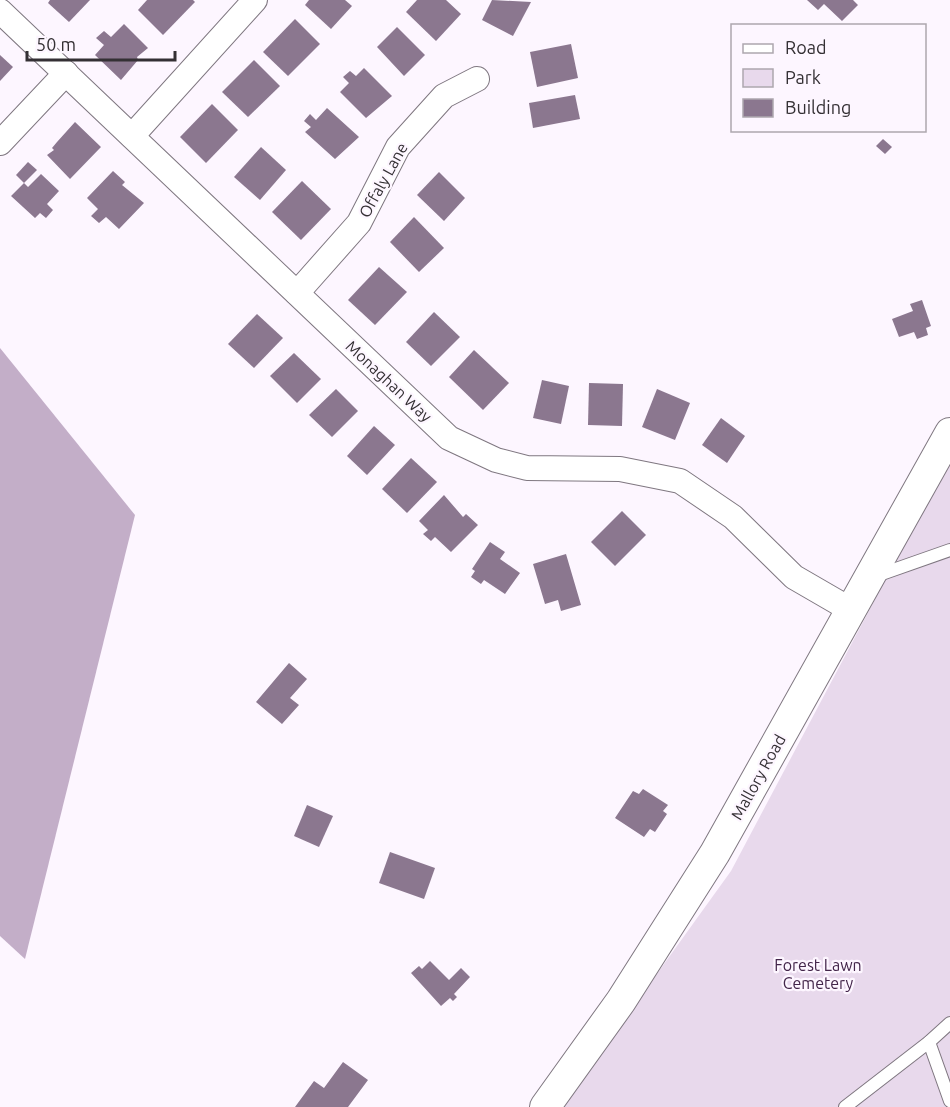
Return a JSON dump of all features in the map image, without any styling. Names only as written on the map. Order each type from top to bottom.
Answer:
[{"type":"street","points":[[132,136],[255,0]]},
{"type":"street","name":"Monaghan Way","points":[[0,11],[449,438],[496,459],[527,468],[621,469],[680,481],[733,518],[794,577],[851,610]]},
{"type":"street","points":[[0,143],[66,73]]},
{"type":"street","name":"Offaly Lane","points":[[297,293],[359,222],[398,147],[444,96],[477,79]]},
{"type":"street","name":"Mallory Road","points":[[545,1107],[621,1001],[716,853],[950,433]]},
{"type":"lane","points":[[869,578],[950,550]]},
{"type":"lane","points":[[845,1107],[950,1023]]},
{"type":"lane","points":[[929,1042],[950,1101]]},
{"type":"green space","name":"Forest Lawn Cemetery","points":[[950,458],[950,1107],[561,1107],[731,871]]},
{"type":"shaded area","points":[[0,348],[135,515],[25,959],[0,936]]},
{"type":"building","points":[[50,0],[90,0],[69,22],[48,3]]},
{"type":"building","points":[[147,0],[193,0],[195,2],[163,35],[138,10]]},
{"type":"building","points":[[309,0],[345,0],[352,6],[331,29],[305,5]]},
{"type":"building","points":[[417,0],[446,0],[461,14],[436,41],[406,12]]},
{"type":"building","points":[[492,0],[531,2],[513,36],[482,20]]},
{"type":"building","points":[[807,0],[853,0],[858,5],[842,21],[824,4],[818,10]]},
{"type":"building","points":[[295,19],[320,44],[288,76],[263,52]]},
{"type":"building","points":[[124,24],[148,48],[137,57],[138,60],[121,80],[95,55],[104,45],[96,38],[104,31],[111,37]]},
{"type":"building","points":[[397,27],[425,55],[404,76],[377,47]]},
{"type":"building","points":[[571,44],[578,78],[537,87],[530,52]]},
{"type":"building","points":[[0,55],[13,67],[0,81]]},
{"type":"building","points":[[254,60],[280,86],[248,117],[222,92]]},
{"type":"building","points":[[364,68],[392,96],[366,118],[340,92],[349,83],[343,77],[350,71],[356,76]]},
{"type":"building","points":[[575,95],[580,119],[533,128],[529,103]]},
{"type":"building","points":[[212,104],[238,130],[206,163],[180,137]]},
{"type":"building","points":[[327,108],[359,137],[335,159],[305,132],[311,127],[304,121],[310,114],[316,120]]},
{"type":"building","points":[[75,122],[101,147],[70,179],[47,155],[54,150],[52,148]]},
{"type":"building","points":[[883,139],[892,147],[885,154],[876,146]]},
{"type":"building","points":[[261,147],[286,170],[260,200],[234,177]]},
{"type":"building","points":[[28,162],[37,170],[24,183],[16,175]]},
{"type":"building","points":[[113,171],[125,182],[122,185],[144,203],[119,229],[106,217],[99,223],[91,216],[98,209],[87,198]]},
{"type":"building","points":[[439,172],[465,198],[444,221],[417,195]]},
{"type":"building","points":[[41,174],[59,191],[47,204],[53,210],[46,218],[40,213],[35,218],[11,196],[24,183],[28,187]]},
{"type":"building","points":[[302,181],[331,209],[301,240],[272,212]]},
{"type":"building","points":[[414,217],[444,248],[419,272],[390,242]]},
{"type":"building","points":[[379,267],[407,292],[375,325],[348,300]]},
{"type":"building","points":[[922,300],[931,326],[926,328],[928,335],[917,339],[914,332],[899,337],[892,319],[913,311],[910,304]]},
{"type":"building","points":[[434,312],[460,337],[431,366],[406,342]]},
{"type":"building","points":[[257,314],[283,338],[254,368],[228,344]]},
{"type":"building","points":[[474,350],[509,383],[483,410],[449,377]]},
{"type":"building","points":[[294,353],[321,379],[297,403],[270,376]]},
{"type":"building","points":[[542,380],[569,386],[561,424],[533,418]]},
{"type":"building","points":[[589,383],[623,384],[622,426],[588,425]]},
{"type":"building","points":[[336,389],[358,411],[332,437],[309,415]]},
{"type":"building","points":[[657,389],[690,403],[675,440],[642,427]]},
{"type":"building","points":[[721,418],[745,436],[727,463],[702,445]]},
{"type":"building","points":[[374,426],[395,445],[367,475],[347,456]]},
{"type":"building","points":[[411,458],[437,482],[407,513],[382,489]]},
{"type":"building","points":[[444,495],[463,517],[466,514],[478,525],[451,552],[435,537],[431,541],[423,534],[428,530],[419,521]]},
{"type":"building","points":[[622,511],[646,535],[615,566],[591,542]]},
{"type":"building","points":[[490,542],[505,552],[500,559],[520,573],[505,594],[484,580],[481,584],[471,577],[475,571],[472,569]]},
{"type":"building","points":[[566,554],[581,605],[561,611],[558,600],[545,604],[533,564]]},
{"type":"building","points":[[289,663],[307,679],[290,698],[299,705],[282,724],[256,702]]},
{"type":"building","points":[[643,789],[668,805],[663,811],[667,814],[655,832],[650,829],[644,837],[615,818],[633,791],[639,794]]},
{"type":"building","points":[[307,805],[333,816],[319,847],[294,836]]},
{"type":"building","points":[[390,852],[435,868],[424,899],[379,883]]},
{"type":"building","points":[[430,961],[449,980],[461,968],[470,977],[454,994],[457,997],[453,1001],[450,998],[441,1006],[411,973],[419,966],[422,969]]},
{"type":"building","points":[[343,1062],[368,1080],[348,1107],[295,1107],[314,1081],[324,1088]]}]
